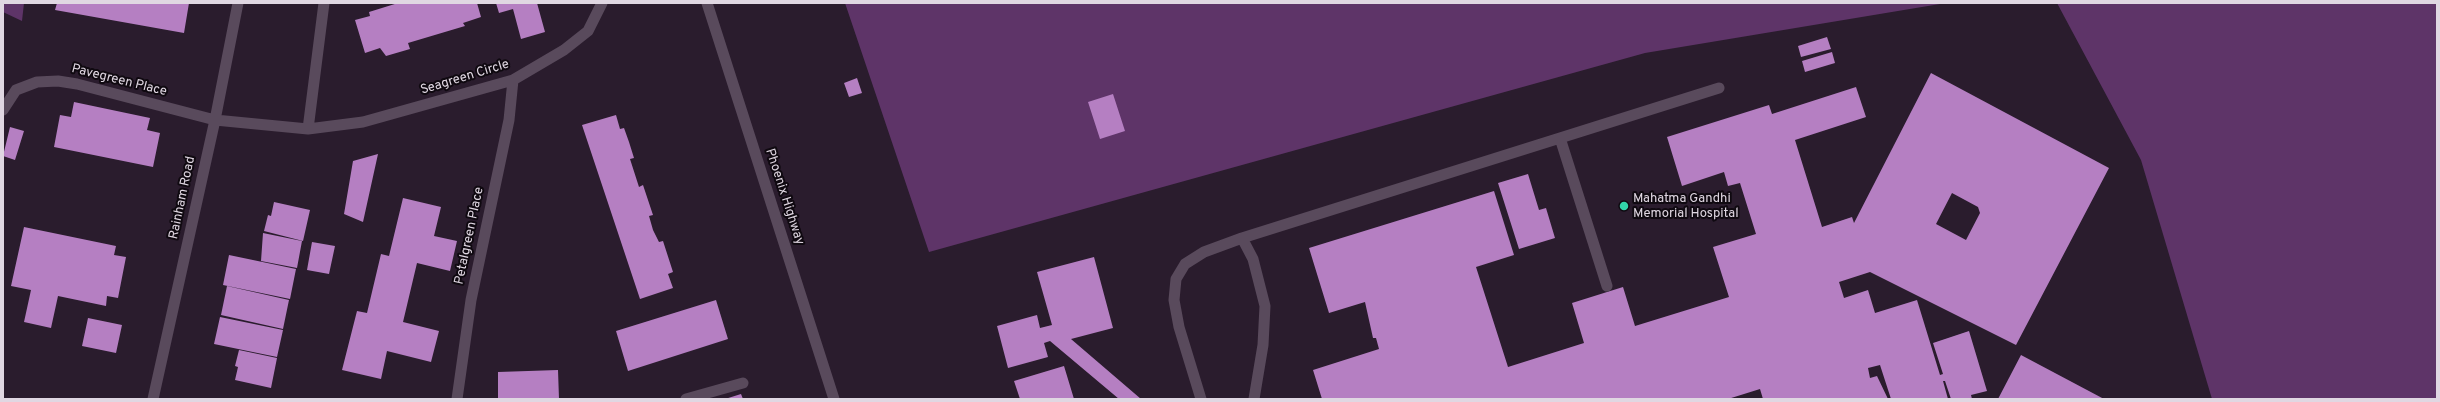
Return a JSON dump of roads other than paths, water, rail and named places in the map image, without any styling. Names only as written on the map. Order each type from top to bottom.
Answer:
[{"type":"street","name":"Rainham Road","points":[[153,399],[215,120],[238,3]]},
{"type":"street","points":[[308,129],[324,3]]},
{"type":"street","name":"Seagreen Circle","points":[[215,120],[308,129],[363,122],[513,80],[564,50],[588,31],[602,3]]},
{"type":"street","name":"Phoenix Highway","points":[[708,3],[834,399]]},
{"type":"street","name":"Petalgreen Place","points":[[457,399],[471,300],[509,120],[513,80]]},
{"type":"street","name":"Pavegreen Place","points":[[3,110],[16,90],[37,82],[58,81],[77,84],[215,120]]},
{"type":"street","points":[[1201,399],[1179,327],[1174,300],[1176,279],[1185,264],[1204,252],[1242,238],[1719,88]]},
{"type":"street","points":[[1560,138],[1607,286]]},
{"type":"street","points":[[1242,238],[1253,259],[1265,306],[1263,345],[1254,399]]},
{"type":"street","points":[[686,399],[743,383]]},
{"type":"place","name":"Mahatma Gandhi Memorial Hospital","points":[[1624,206]]}]
